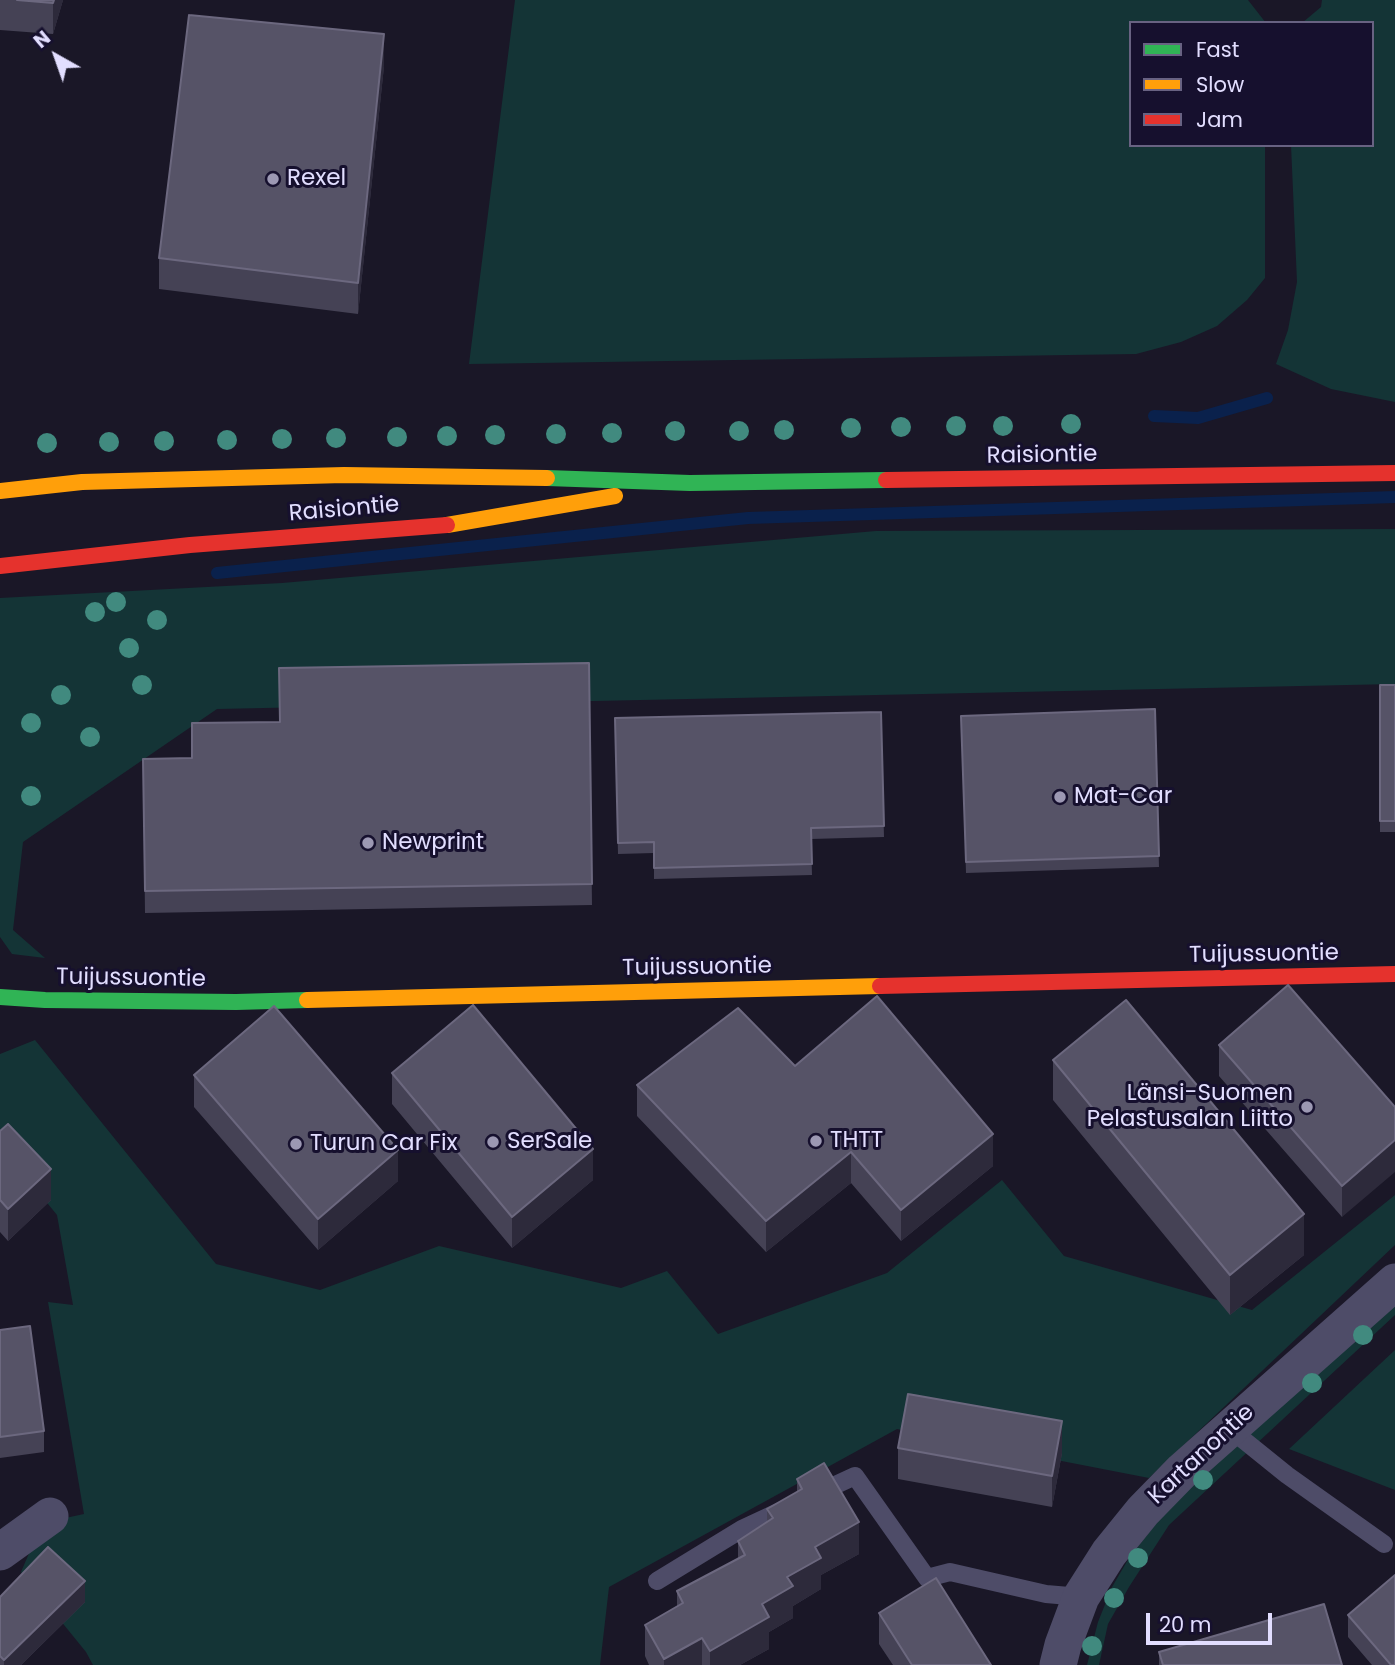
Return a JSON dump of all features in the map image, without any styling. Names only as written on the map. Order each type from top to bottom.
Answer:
[{"type":"main road","name":"Raisiontie","points":[[0,491],[82,482],[344,475],[482,475],[690,483],[1395,473]]},
{"type":"main road","name":"Raisiontie","points":[[0,566],[190,545],[466,523],[690,483]]},
{"type":"main road","name":"Tuijussuontie","points":[[0,997],[236,1002],[1395,974]]},
{"type":"street","name":"Kartanontie","points":[[1058,1665],[1081,1597],[1109,1553],[1143,1511],[1182,1470],[1395,1282]]},
{"type":"street","points":[[0,1552],[51,1516]]},
{"type":"lane","points":[[1230,1429],[1287,1475],[1384,1544]]},
{"type":"lane","points":[[657,1581],[742,1530],[855,1476],[927,1578],[950,1572],[1046,1594],[1081,1597]]},
{"type":"green space","points":[[515,0],[1248,0],[1264,21],[1129,21],[1129,147],[1265,147],[1265,278],[1247,300],[1217,326],[1181,342],[1136,354],[469,364]]},
{"type":"green space","points":[[1322,0],[1395,0],[1395,402],[1331,389],[1276,364],[1288,330],[1297,282],[1291,147],[1374,147],[1374,21],[1304,21],[1321,7]]},
{"type":"green space","points":[[1395,529],[1395,684],[217,709],[23,842],[13,930],[45,958],[12,954],[0,937],[0,598],[282,583],[876,531]]},
{"type":"green space","points":[[35,1040],[216,1264],[320,1290],[439,1246],[621,1288],[667,1271],[718,1334],[887,1273],[1002,1180],[1064,1256],[1252,1310],[1395,1195],[1395,1245],[1149,1478],[897,1429],[609,1587],[600,1665],[93,1665],[86,1652],[21,1572],[42,1523],[84,1514],[48,1302],[73,1305],[57,1215],[0,1145],[0,1054]]},
{"type":"green space","points":[[1395,1296],[1395,1315],[1169,1525],[1108,1624],[1099,1665],[1087,1665],[1098,1622],[1112,1587],[1129,1558],[1179,1494]]},
{"type":"green space","points":[[1395,1350],[1395,1490],[1289,1449]]},
{"type":"building","points":[[17,0],[54,0],[53,3]]},
{"type":"building","points":[[189,15],[384,34],[358,283],[159,258]]},
{"type":"building","name":"Newprint","points":[[589,663],[592,884],[145,891],[143,759],[192,758],[192,723],[280,722],[279,668]]},
{"type":"building","points":[[1380,685],[1395,685],[1395,821],[1380,821]]},
{"type":"building","name":"Mat-Car","points":[[1155,709],[1159,856],[966,862],[961,716]]},
{"type":"building","points":[[881,712],[884,826],[811,828],[812,864],[654,868],[654,842],[618,843],[615,718]]},
{"type":"building","name":"Länsi-Suomen Pelastusalan Liitto","points":[[1288,985],[1395,1107],[1395,1140],[1342,1186],[1219,1045]]},
{"type":"building","name":"THTT","points":[[877,996],[993,1134],[901,1210],[851,1152],[766,1221],[637,1085],[738,1008],[795,1066]]},
{"type":"building","points":[[1126,1000],[1304,1214],[1230,1275],[1053,1060]]},
{"type":"building","name":"SerSale","points":[[473,1005],[593,1149],[512,1217],[392,1073]]},
{"type":"building","name":"Turun Car Fix","points":[[274,1006],[398,1150],[318,1219],[194,1075]]},
{"type":"building","points":[[8,1124],[51,1169],[8,1209],[0,1200],[0,1131]]},
{"type":"building","points":[[30,1326],[44,1431],[0,1437],[0,1330]]},
{"type":"building","points":[[908,1394],[1062,1421],[1052,1476],[898,1448]]},
{"type":"building","points":[[824,1463],[859,1522],[815,1547],[821,1558],[787,1577],[793,1586],[762,1604],[769,1617],[710,1651],[702,1638],[664,1659],[645,1625],[683,1603],[677,1591],[745,1555],[738,1541],[773,1518],[767,1509],[802,1489],[797,1479]]},
{"type":"building","points":[[48,1547],[85,1581],[4,1660],[0,1656],[0,1597]]},
{"type":"building","points":[[1395,1575],[1395,1665],[1391,1665],[1348,1615]]},
{"type":"building","points":[[936,1578],[991,1665],[912,1665],[879,1613]]},
{"type":"building","points":[[1324,1604],[1342,1665],[1163,1665],[1159,1652]]},
{"type":"waterway","points":[[1154,416],[1198,418],[1267,398]]},
{"type":"waterway","points":[[217,573],[748,518],[1395,497]]},
{"type":"traffic: fast","points":[[547,478],[690,483],[886,480]]},
{"type":"traffic: fast","points":[[0,997],[236,1002],[307,1000]]},
{"type":"traffic: slow","points":[[0,491],[82,482],[344,475],[547,478]]},
{"type":"traffic: slow","points":[[447,525],[615,496]]},
{"type":"traffic: slow","points":[[307,1000],[880,986]]},
{"type":"traffic: jam","points":[[886,480],[1395,473]]},
{"type":"traffic: jam","points":[[0,566],[190,545],[447,525]]},
{"type":"traffic: jam","points":[[880,986],[1395,974]]},
{"type":"place","name":"Rexel","points":[[273,179]]},
{"type":"place","name":"Mat-Car","points":[[1060,797]]},
{"type":"place","name":"Newprint","points":[[368,843]]},
{"type":"place","name":"Länsi-Suomen Pelastusalan Liitto","points":[[1307,1107]]},
{"type":"place","name":"THTT","points":[[816,1141]]},
{"type":"place","name":"SerSale","points":[[493,1142]]},
{"type":"place","name":"Turun Car Fix","points":[[296,1144]]}]
